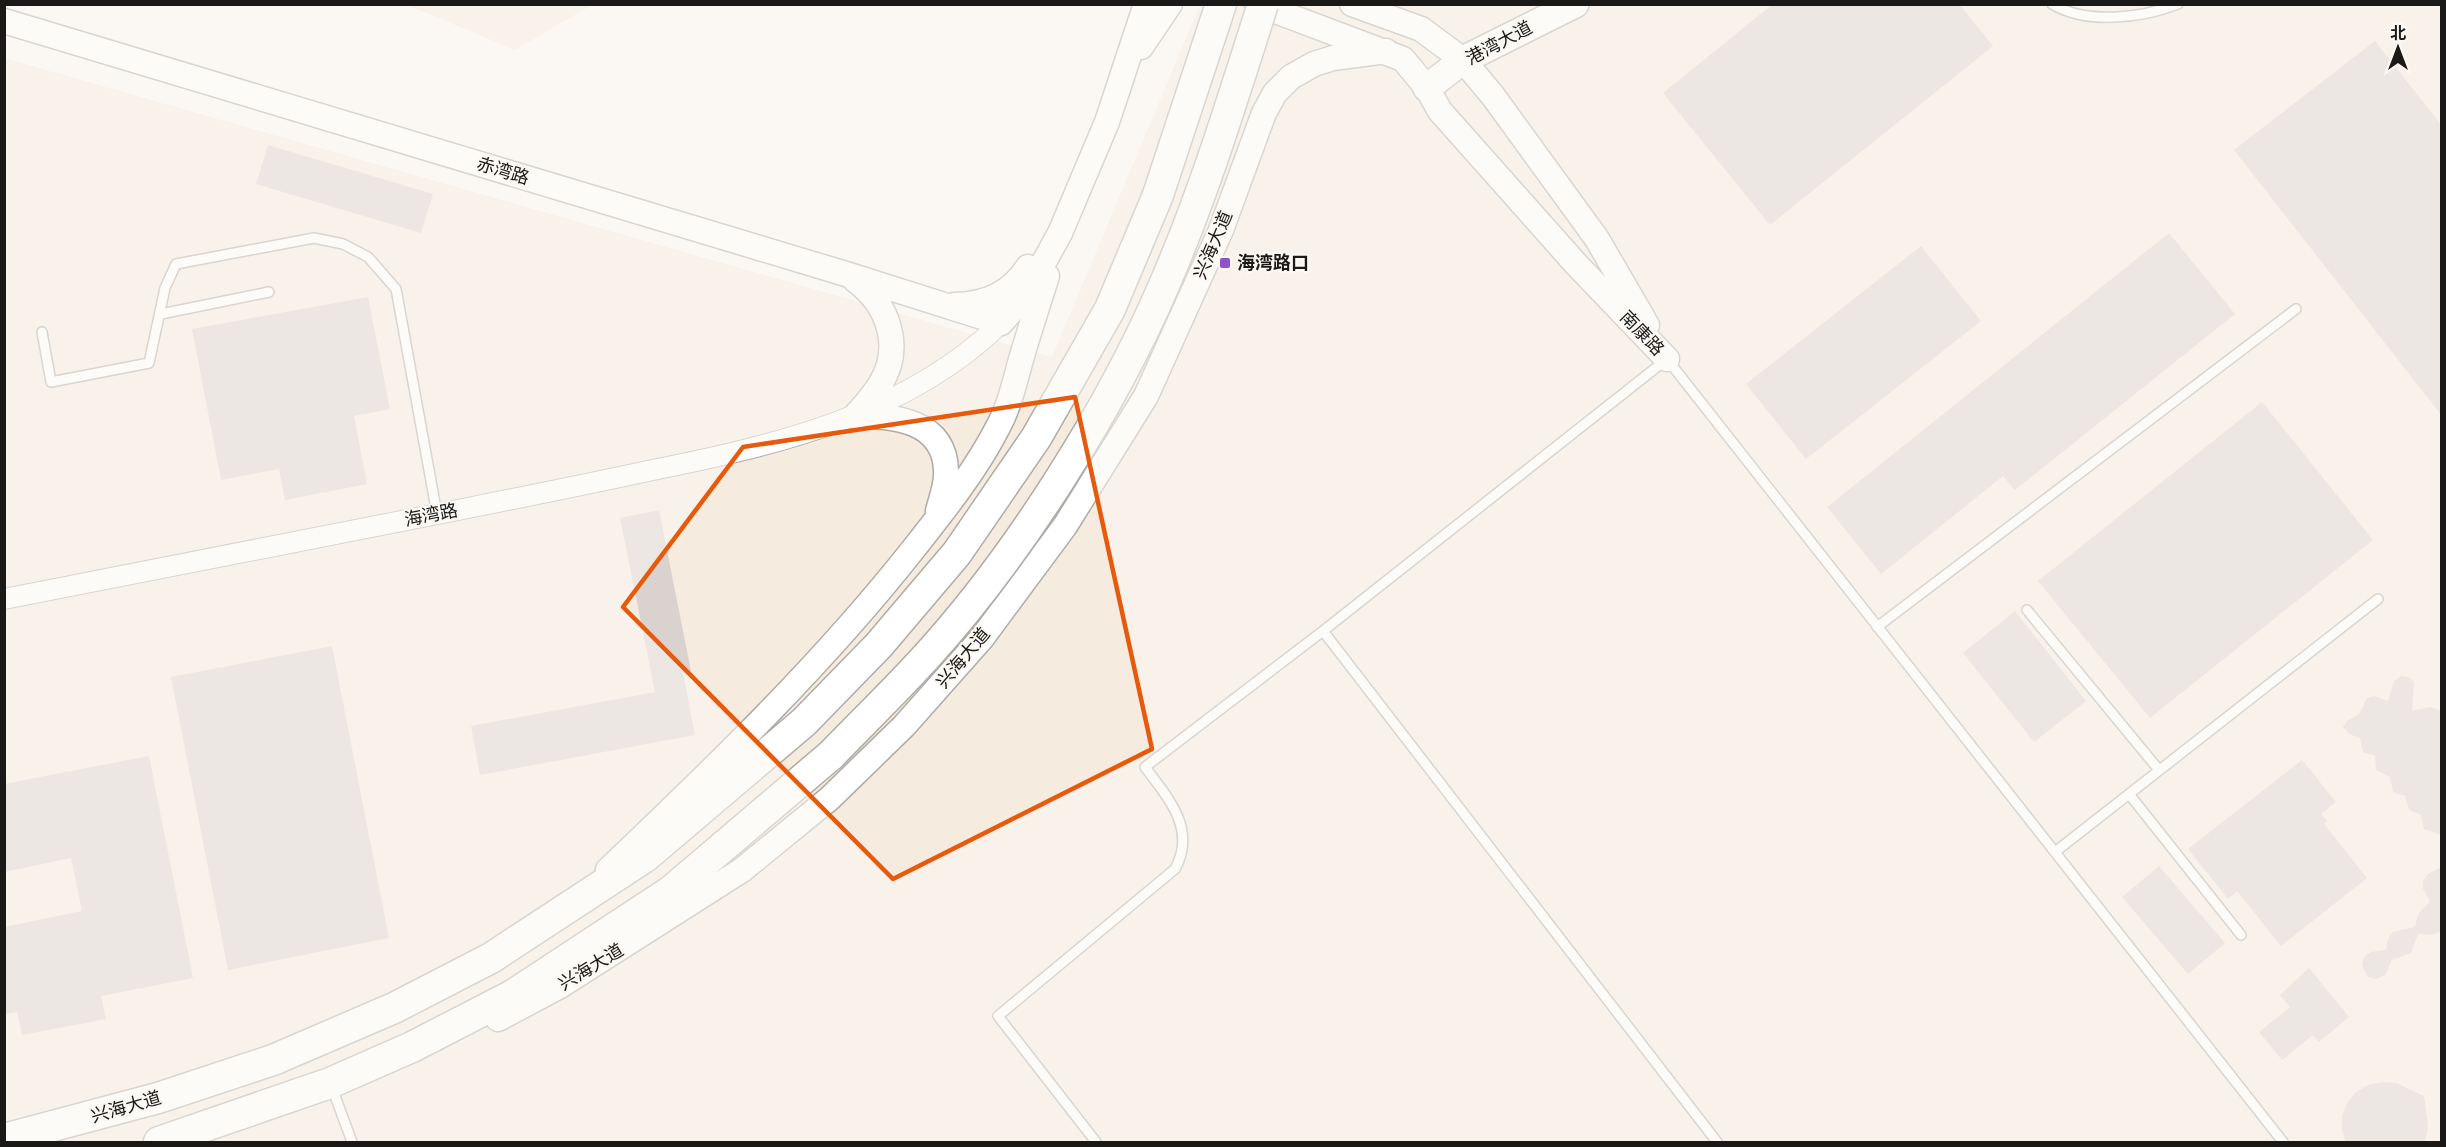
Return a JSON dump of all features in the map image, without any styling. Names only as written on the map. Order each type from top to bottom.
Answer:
[{"type":"main road","name":"兴海大道","points":[[4,1139],[158,1098],[273,1060],[404,1003],[491,958],[645,857],[804,722],[879,645],[957,553],[1036,438],[1110,309],[1119,288],[1158,195],[1221,4]]},
{"type":"main road","name":"兴海大道","points":[[159,1143],[330,1083],[412,1047],[523,989],[671,891],[831,755],[927,656],[993,574],[1060,477],[1118,378],[1165,283],[1263,4]]},
{"type":"main road","name":"港湾大道","points":[[1427,88],[1463,60],[1575,4]]},
{"type":"street","name":"兴海大道","points":[[1001,323],[1027,293],[1059,233],[1107,122],[1146,4]]},
{"type":"street","points":[[1125,71],[1170,4]]},
{"type":"street","name":"南康路","points":[[1257,4],[1403,59],[1427,88],[1440,111],[1568,256],[1667,359]]},
{"type":"street","name":"南康路","points":[[1352,4],[1421,28],[1463,60],[1493,96],[1598,239],[1667,359]]},
{"type":"street","points":[[1395,4],[1421,28]]},
{"type":"street","name":"赤湾路","points":[[4,21],[846,274],[1001,323]]},
{"type":"street","name":"兴海大道","points":[[330,1083],[504,1016],[608,957],[742,870],[829,799],[896,735],[982,638],[1065,526],[1146,396],[1221,230],[1264,113],[1275,93],[1291,77],[1314,64],[1333,58],[1386,51]]},
{"type":"street","name":"兴海大道","points":[[943,304],[980,304],[1005,292],[1019,281],[1036,255],[1091,127],[1125,71]]},
{"type":"street","name":"兴海大道","points":[[567,910],[743,740],[876,597],[935,522],[974,468],[998,427],[1013,391],[1059,233]]},
{"type":"street","points":[[846,274],[862,285],[883,309],[891,335],[892,350],[882,382],[855,416]]},
{"type":"street","name":"海湾路","points":[[4,599],[437,514],[763,446],[855,416],[948,368],[975,348],[1001,323]]},
{"type":"street","points":[[855,416],[890,415],[908,420],[933,438],[943,453],[946,470],[935,522]]},
{"type":"lane","points":[[2052,4],[2063,11],[2096,16],[2129,16],[2161,11],[2178,4]]},
{"type":"lane","points":[[42,332],[51,382],[149,363],[165,288],[176,264],[314,238],[343,244],[368,257],[396,289],[437,514]]},
{"type":"lane","points":[[161,314],[269,292]]},
{"type":"lane","points":[[1877,627],[2296,309]]},
{"type":"lane","points":[[1096,1143],[998,1016],[1175,869],[1184,847],[1181,822],[1175,808],[1145,767],[1323,631],[1667,359],[2283,1143]]},
{"type":"lane","points":[[2055,852],[2378,599]]},
{"type":"lane","points":[[2027,610],[2159,770]]},
{"type":"lane","points":[[1323,631],[1717,1143]]},
{"type":"lane","points":[[2129,794],[2241,935]]},
{"type":"lane","points":[[330,1083],[352,1143]]},
{"type":"highlighted area","points":[[1075,397],[1152,749],[893,879],[623,607],[743,447]]},
{"type":"shaded area","points":[[407,5],[592,5],[515,50]]},
{"type":"shaded area","points":[[1200,5],[2441,5],[2441,1142],[5,1142],[4,58],[1052,357]]},
{"type":"building","points":[[1773,4],[1959,4],[1993,46],[1770,225],[1663,93]]},
{"type":"building","points":[[2375,41],[2442,126],[2442,416],[2234,150]]},
{"type":"building","points":[[268,145],[433,194],[421,233],[256,184]]},
{"type":"building","points":[[2169,233],[2235,314],[2015,490],[2003,476],[1881,574],[1827,507]]},
{"type":"building","points":[[1921,246],[1981,321],[1806,459],[1746,384]]},
{"type":"building","points":[[368,297],[390,409],[354,416],[367,484],[285,500],[279,469],[221,480],[192,329]]},
{"type":"building","points":[[2262,402],[2373,540],[2150,718],[2038,581]]},
{"type":"building","points":[[659,510],[691,671],[683,673],[695,735],[480,775],[471,726],[655,692],[620,518]]},
{"type":"building","points":[[2015,611],[2086,701],[2034,742],[1963,653]]},
{"type":"building","points":[[332,646],[389,938],[228,970],[171,677]]},
{"type":"building","points":[[2401,676],[2408,677],[2414,682],[2412,711],[2430,707],[2442,711],[2442,835],[2424,829],[2421,815],[2409,810],[2405,796],[2393,792],[2390,777],[2376,770],[2375,756],[2363,752],[2360,738],[2349,734],[2343,727],[2348,720],[2359,714],[2367,698],[2374,696],[2388,701],[2394,681]]},
{"type":"building","points":[[149,756],[193,978],[101,996],[106,1019],[22,1035],[17,1012],[4,1014],[4,927],[82,911],[71,858],[4,872],[4,784]]},
{"type":"building","points":[[2302,760],[2336,802],[2321,814],[2327,821],[2324,824],[2367,878],[2281,946],[2237,891],[2228,899],[2188,849]]},
{"type":"building","points":[[2159,866],[2225,943],[2188,974],[2122,897]]},
{"type":"building","points":[[2442,867],[2442,931],[2431,935],[2418,934],[2411,953],[2392,960],[2385,975],[2376,979],[2368,977],[2362,965],[2364,957],[2371,952],[2386,950],[2388,939],[2393,932],[2415,927],[2418,914],[2430,901],[2423,889],[2423,881],[2428,874]]},
{"type":"building","points":[[2309,968],[2349,1017],[2319,1042],[2313,1035],[2282,1060],[2259,1032],[2290,1007],[2280,995]]},
{"type":"building","points":[[2382,1082],[2396,1083],[2424,1096],[2428,1126],[2425,1143],[2346,1143],[2342,1130],[2342,1116],[2347,1103],[2356,1092],[2368,1085]]},
{"type":"place","name":"海湾路口","points":[[1225,263]]}]
